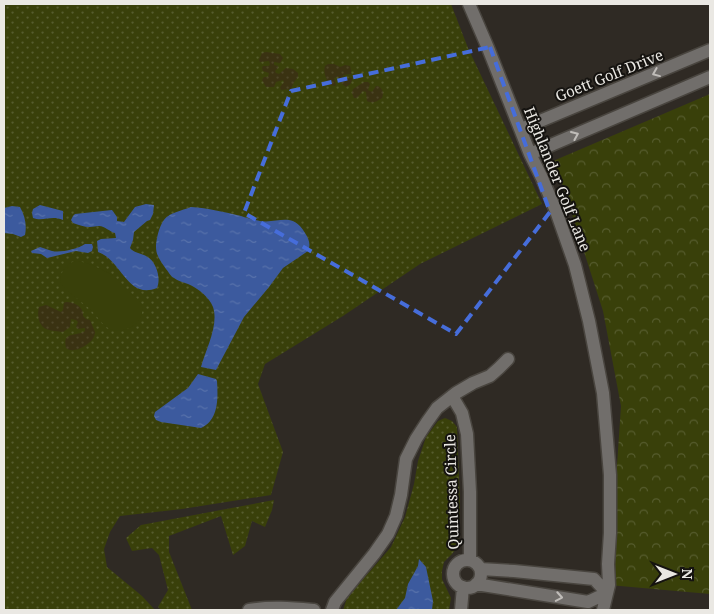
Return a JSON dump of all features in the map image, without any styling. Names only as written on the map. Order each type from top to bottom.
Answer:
[{"type":"street","name":"Highlander Golf Lane","points":[[469,4],[530,154],[556,211],[575,265],[600,375],[610,475],[609,585],[603,610]]},
{"type":"street","name":"Goett Golf Drive","points":[[521,129],[710,50]]},
{"type":"street","points":[[530,154],[710,77]]},
{"type":"street","name":"Quintessa Circle","points":[[332,610],[335,602],[388,534],[396,516],[401,496],[406,459],[427,422],[437,408],[452,396],[473,383],[490,376],[508,359]]},
{"type":"street","name":"Quintessa Circle","points":[[452,396],[462,413],[467,434],[470,492],[470,560]]},
{"type":"street","points":[[470,560],[480,569],[480,576],[472,587],[463,587],[456,582],[453,573],[457,564],[461,561],[470,560]]},
{"type":"street","points":[[476,584],[588,602],[607,593],[594,579],[480,569]]},
{"type":"street","points":[[526,592],[528,572]]},
{"type":"street","points":[[461,610],[463,587]]},
{"type":"street","points":[[250,610],[267,607],[314,610]]},
{"type":"highlighted area","points":[[490,47],[550,212],[456,334],[244,213],[291,91]]},
{"type":"green space","points":[[4,4],[451,4],[468,48],[542,204],[420,264],[343,316],[265,364],[258,384],[283,452],[271,495],[182,509],[120,516],[110,532],[104,549],[107,567],[142,596],[155,610],[4,610]]},
{"type":"green space","points":[[710,94],[710,594],[609,585],[621,406],[603,311],[561,180],[553,161]]},
{"type":"green space","points":[[76,261],[90,264],[111,275],[138,300],[142,307],[142,313],[137,323],[121,330],[107,328],[93,312],[67,290],[60,282],[61,275],[67,266]]},
{"type":"green space","points":[[445,418],[452,421],[457,427],[460,505],[458,546],[444,562],[442,571],[442,579],[451,598],[449,610],[343,610],[348,595],[391,547],[405,517],[418,461],[426,437],[438,421]]},
{"type":"green space","points":[[274,500],[265,527],[252,521],[245,546],[233,555],[221,516],[169,536],[169,552],[192,610],[161,610],[158,607],[168,590],[159,555],[152,548],[132,551],[126,538],[141,525]]},
{"type":"sand","points":[[262,53],[280,54],[283,58],[280,63],[274,62],[274,65],[278,66],[275,71],[276,73],[279,74],[286,68],[293,69],[298,73],[298,77],[291,89],[281,90],[280,87],[284,82],[283,80],[276,82],[274,87],[266,87],[262,80],[264,77],[268,77],[269,73],[263,71],[262,68],[270,64],[269,61],[260,62],[259,60]]},
{"type":"sand","points":[[328,64],[340,67],[350,66],[351,74],[343,75],[344,78],[352,78],[350,84],[346,87],[338,77],[334,78],[335,86],[330,85],[324,71],[325,66]]},
{"type":"sand","points":[[364,82],[370,84],[368,90],[372,92],[376,86],[380,87],[383,91],[382,98],[369,102],[367,101],[366,92],[363,91],[357,98],[354,98],[353,89]]},
{"type":"sand","points":[[66,302],[75,304],[82,310],[83,316],[90,320],[95,332],[92,340],[76,350],[69,350],[66,348],[65,343],[66,339],[71,335],[85,331],[85,328],[78,329],[76,327],[78,322],[76,320],[71,319],[70,327],[63,332],[46,329],[41,325],[39,319],[39,307],[46,305],[61,312]]},
{"type":"water","points":[[146,204],[154,205],[153,214],[150,220],[134,232],[130,248],[149,258],[156,268],[159,280],[157,288],[147,290],[138,289],[131,284],[106,256],[98,252],[97,241],[116,238],[115,233],[101,226],[84,226],[73,223],[71,220],[75,214],[112,210],[117,217],[117,221],[124,222],[135,207]]},
{"type":"water","points":[[40,205],[63,211],[63,220],[33,218],[33,209]]},
{"type":"water","points":[[20,207],[24,217],[25,235],[21,237],[4,233],[4,208]]},
{"type":"water","points":[[191,207],[216,210],[252,220],[290,220],[300,226],[309,242],[308,251],[283,268],[244,317],[216,370],[201,367],[213,329],[214,314],[211,303],[196,288],[171,276],[156,251],[159,230],[165,219],[172,214]]},
{"type":"water","points":[[85,244],[92,244],[92,251],[88,253],[76,251],[47,258],[31,251],[40,247],[52,251],[64,251]]},
{"type":"water","points":[[198,374],[216,379],[217,381],[216,408],[211,420],[201,428],[156,420],[155,412],[188,388]]},
{"type":"water","points":[[419,559],[426,567],[433,601],[432,610],[396,610],[405,598],[408,584],[418,566]]}]
